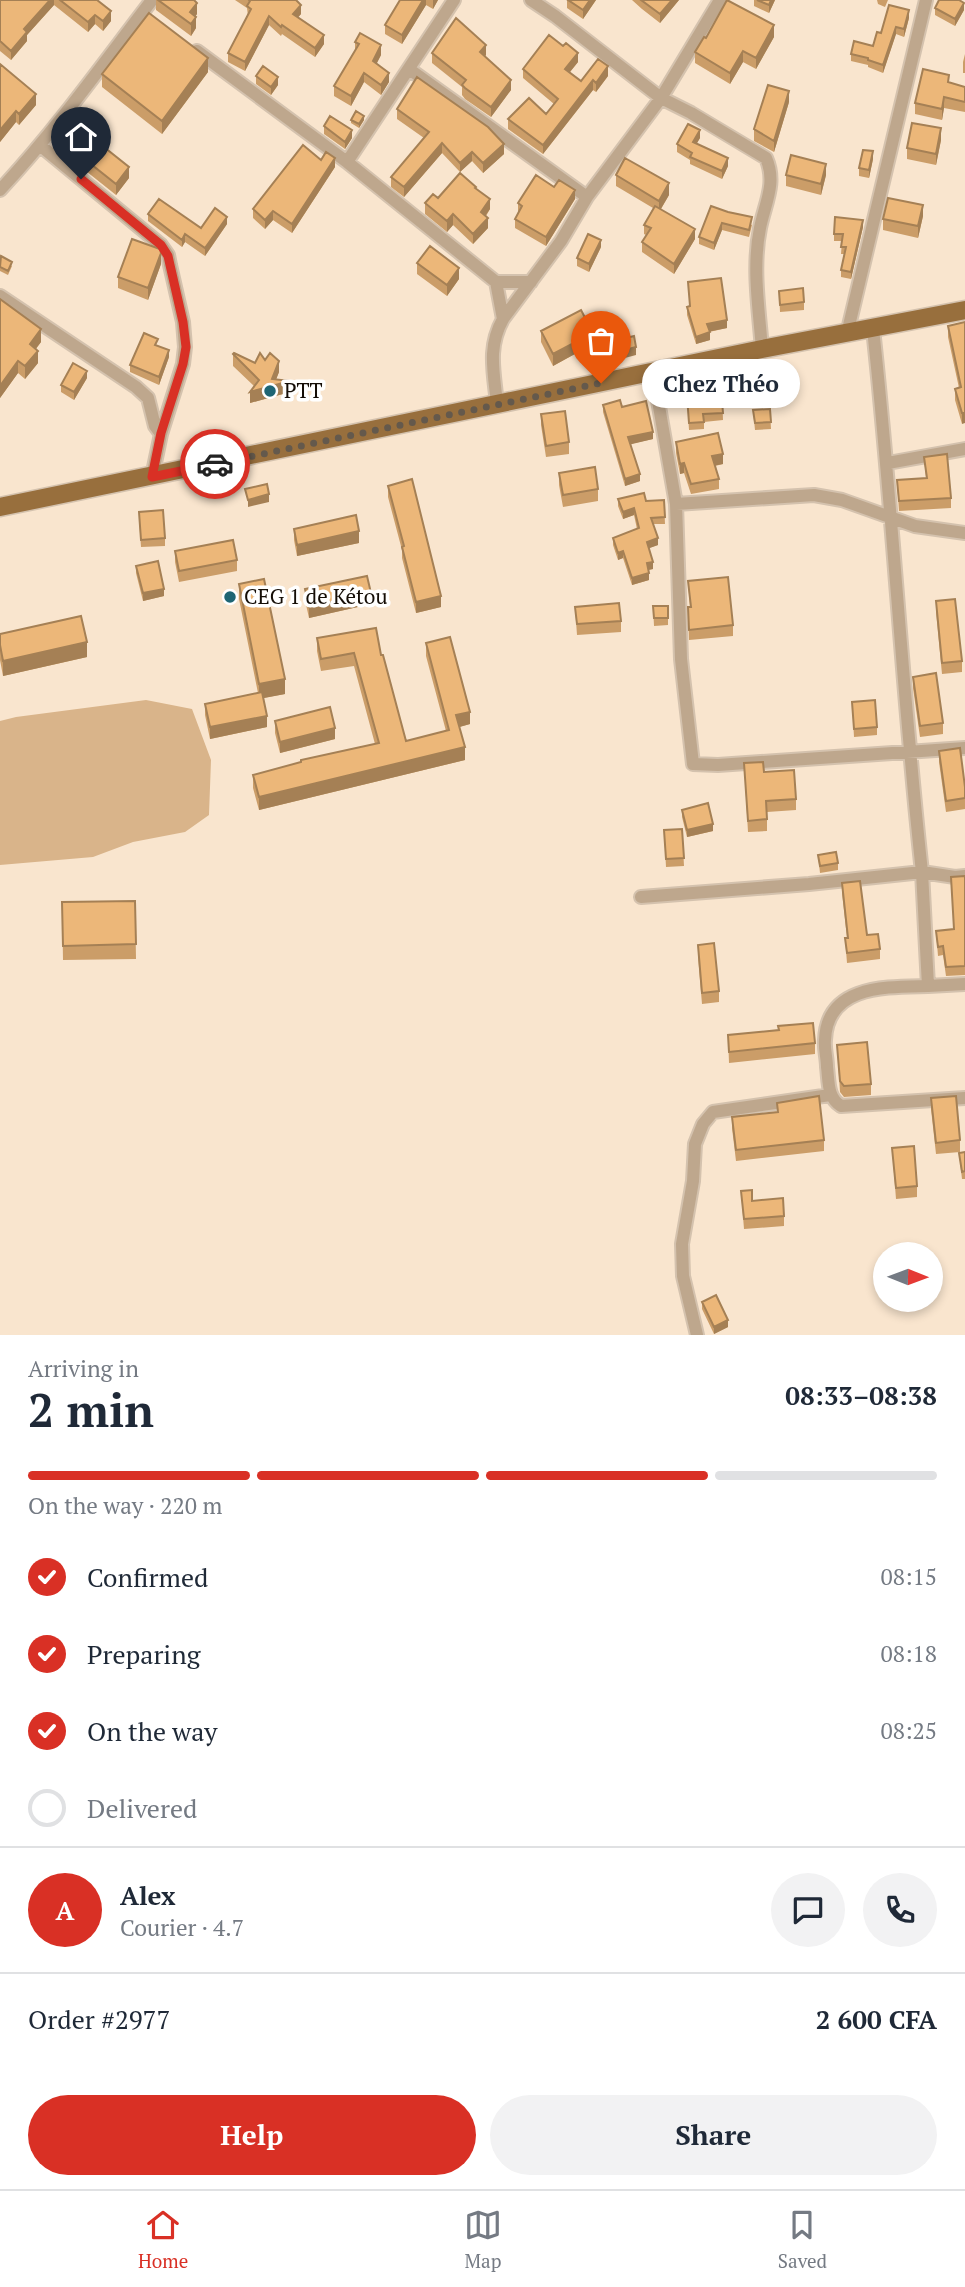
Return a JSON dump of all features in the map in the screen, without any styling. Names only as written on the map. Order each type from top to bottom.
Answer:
[{"type":"main road","points":[[0,508],[761,349],[873,330],[965,310]]},
{"type":"street","points":[[0,190],[41,146],[149,15],[152,0]]},
{"type":"street","points":[[347,162],[454,0]]},
{"type":"street","points":[[531,0],[661,98],[766,158],[770,168],[770,190],[760,227],[756,256],[761,349]]},
{"type":"street","points":[[496,404],[491,349],[496,331],[561,242],[587,197],[661,98],[720,0]]},
{"type":"street","points":[[847,334],[926,0]]},
{"type":"street","points":[[186,43],[347,162],[496,282],[531,282]]},
{"type":"street","points":[[409,69],[587,197]]},
{"type":"street","points":[[41,146],[161,245],[168,256],[186,347],[161,433],[152,477]]},
{"type":"street","points":[[496,282],[503,319]]},
{"type":"street","points":[[0,296],[136,387],[148,398],[155,426],[161,433]]},
{"type":"street","points":[[873,330],[888,463],[909,753],[922,872],[928,986]]},
{"type":"street","points":[[653,372],[676,504],[681,659],[693,764],[718,765],[965,748]]},
{"type":"street","points":[[888,463],[965,449]]},
{"type":"street","points":[[676,504],[814,495],[842,500],[915,526],[965,533]]},
{"type":"street","points":[[641,897],[922,872],[965,876]]},
{"type":"street","points":[[965,985],[876,988],[855,995],[838,1004],[828,1020],[825,1039],[830,1095],[841,1106],[965,1098]]},
{"type":"street","points":[[697,1335],[683,1276],[682,1244],[693,1181],[695,1144],[703,1124],[713,1112],[830,1095]]},
{"type":"shaded area","points":[[146,700],[192,709],[211,760],[209,815],[185,832],[133,842],[93,857],[0,865],[0,721]]},
{"type":"building","points":[[0,0],[50,0],[24,29],[27,32],[11,51],[0,41]]},
{"type":"building","points":[[60,0],[97,0],[111,11],[103,21],[95,15],[88,22]]},
{"type":"building","points":[[158,0],[194,0],[197,3],[190,12],[196,17],[191,24]]},
{"type":"building","points":[[249,0],[296,0],[301,5],[293,14],[324,35],[315,48],[282,25],[281,27],[269,16],[245,62],[228,53],[251,9],[247,6]]},
{"type":"building","points":[[400,0],[423,0],[402,35],[385,25]]},
{"type":"building","points":[[568,0],[590,0],[583,10]]},
{"type":"building","points":[[641,0],[672,0],[660,14]]},
{"type":"building","points":[[727,0],[774,25],[756,58],[743,51],[730,73],[695,52]]},
{"type":"building","points":[[757,0],[771,0],[769,5]]},
{"type":"building","points":[[939,0],[959,0],[964,3],[955,19],[935,8]]},
{"type":"building","points":[[889,5],[909,10],[904,29],[896,27],[883,65],[851,54],[854,41],[873,46],[877,32],[881,33]]},
{"type":"building","points":[[149,13],[208,58],[162,121],[102,74]]},
{"type":"building","points":[[456,18],[486,45],[480,52],[511,80],[491,107],[465,88],[462,85],[466,80],[432,53]]},
{"type":"building","points":[[360,33],[381,45],[373,61],[389,73],[381,85],[364,73],[351,96],[334,86],[359,44],[355,42]]},
{"type":"building","points":[[549,35],[563,46],[566,43],[578,53],[565,69],[581,81],[598,59],[608,66],[596,83],[593,80],[543,145],[508,119],[529,98],[546,114],[558,99],[523,69]]},
{"type":"building","points":[[0,64],[36,94],[19,114],[16,111],[0,130]]},
{"type":"building","points":[[263,66],[278,77],[271,87],[256,76]]},
{"type":"building","points":[[923,69],[949,75],[948,82],[965,87],[965,102],[944,97],[942,109],[915,103]]},
{"type":"building","points":[[417,77],[488,127],[504,144],[483,163],[472,152],[460,163],[442,143],[404,187],[391,177],[429,132],[397,109]]},
{"type":"building","points":[[768,85],[789,91],[774,141],[754,129]]},
{"type":"building","points":[[356,111],[364,116],[359,124],[351,120]]},
{"type":"building","points":[[330,116],[352,130],[345,142],[324,126]]},
{"type":"building","points":[[70,120],[129,167],[116,184],[57,137]]},
{"type":"building","points":[[912,123],[941,128],[936,154],[907,148]]},
{"type":"building","points":[[688,124],[700,130],[693,142],[728,158],[722,171],[690,157],[692,153],[677,144]]},
{"type":"building","points":[[303,145],[321,160],[326,152],[335,158],[292,224],[273,211],[265,220],[253,209]]},
{"type":"building","points":[[863,150],[873,151],[869,170],[859,168]]},
{"type":"building","points":[[791,155],[826,164],[821,184],[786,175]]},
{"type":"building","points":[[625,158],[669,183],[659,201],[616,175]]},
{"type":"building","points":[[460,173],[490,199],[481,212],[488,218],[473,234],[453,214],[447,221],[425,203],[433,194],[438,198]]},
{"type":"building","points":[[536,175],[554,187],[559,180],[575,190],[546,237],[515,219],[522,206],[518,203]]},
{"type":"building","points":[[888,198],[923,205],[918,226],[883,219]]},
{"type":"building","points":[[159,199],[201,228],[215,208],[227,217],[205,248],[185,234],[182,240],[148,214]]},
{"type":"building","points":[[655,206],[695,229],[674,264],[642,242],[651,228],[644,225]]},
{"type":"building","points":[[711,206],[752,217],[749,230],[722,223],[714,243],[699,237]]},
{"type":"building","points":[[835,217],[863,220],[851,272],[841,270],[846,247],[841,247],[843,234],[834,234]]},
{"type":"building","points":[[588,234],[601,240],[589,264],[577,258]]},
{"type":"building","points":[[132,239],[160,249],[161,253],[148,288],[118,277]]},
{"type":"building","points":[[430,246],[459,268],[447,285],[417,263]]},
{"type":"building","points":[[1,256],[12,262],[8,271],[0,267]]},
{"type":"building","points":[[721,278],[727,320],[707,324],[710,332],[696,337],[687,307],[690,306],[688,282]]},
{"type":"building","points":[[803,288],[804,302],[780,305],[779,291]]},
{"type":"building","points":[[0,299],[41,329],[30,344],[38,351],[25,366],[18,361],[0,386]]},
{"type":"building","points":[[581,310],[593,333],[553,354],[541,331]]},
{"type":"building","points":[[965,322],[965,413],[962,413],[955,389],[961,387],[948,326]]},
{"type":"building","points":[[144,333],[158,339],[155,345],[169,350],[159,377],[130,365]]},
{"type":"building","points":[[634,336],[636,347],[610,354],[607,343]]},
{"type":"building","points":[[234,353],[255,363],[260,353],[265,360],[270,353],[279,361],[272,379],[290,381],[250,392],[259,380]]},
{"type":"building","points":[[73,363],[87,371],[74,392],[61,385]]},
{"type":"building","points":[[734,376],[770,377],[769,390],[721,388],[723,413],[703,414],[704,422],[689,423],[686,382]]},
{"type":"building","points":[[620,400],[622,407],[646,401],[653,432],[628,437],[640,474],[625,479],[603,405]]},
{"type":"building","points":[[770,409],[771,422],[755,423],[753,410]]},
{"type":"building","points":[[565,411],[569,442],[546,446],[541,414]]},
{"type":"building","points":[[718,433],[723,454],[712,456],[719,479],[691,484],[684,463],[680,464],[676,442]]},
{"type":"building","points":[[947,454],[951,498],[899,501],[897,480],[927,478],[924,457]]},
{"type":"building","points":[[595,467],[598,489],[563,495],[559,473]]},
{"type":"building","points":[[412,479],[441,596],[416,602],[388,486]]},
{"type":"building","points":[[267,484],[269,494],[248,500],[245,489]]},
{"type":"building","points":[[644,493],[646,501],[664,500],[665,517],[651,518],[658,538],[647,542],[653,562],[647,563],[649,573],[632,578],[623,551],[618,553],[613,538],[639,528],[634,508],[623,512],[618,499]]},
{"type":"building","points":[[163,510],[165,538],[141,540],[139,512]]},
{"type":"building","points":[[356,515],[359,531],[297,545],[294,529]]},
{"type":"building","points":[[233,540],[237,560],[179,571],[175,551]]},
{"type":"building","points":[[158,561],[164,589],[143,593],[136,566]]},
{"type":"building","points":[[367,576],[371,593],[309,607],[305,589]]},
{"type":"building","points":[[728,577],[733,625],[689,630],[688,607],[691,607],[688,581]]},
{"type":"building","points":[[264,579],[285,679],[259,684],[239,584]]},
{"type":"building","points":[[955,599],[962,661],[942,663],[936,601]]},
{"type":"building","points":[[619,603],[621,621],[577,624],[575,607]]},
{"type":"building","points":[[653,606],[668,606],[668,618],[654,618]]},
{"type":"building","points":[[81,616],[87,642],[3,661],[0,634]]},
{"type":"building","points":[[376,628],[406,741],[449,730],[426,643],[450,637],[470,712],[456,715],[465,747],[259,797],[253,775],[301,760],[379,743],[354,653],[321,659],[317,638]]},
{"type":"building","points":[[936,673],[943,723],[920,726],[913,677]]},
{"type":"building","points":[[262,692],[267,716],[210,727],[205,704]]},
{"type":"building","points":[[875,700],[877,727],[854,729],[852,702]]},
{"type":"building","points":[[330,707],[335,728],[280,742],[275,721]]},
{"type":"building","points":[[960,748],[965,798],[946,801],[939,751]]},
{"type":"building","points":[[763,762],[764,772],[794,770],[796,799],[766,801],[767,819],[748,821],[744,763]]},
{"type":"building","points":[[708,803],[713,824],[687,830],[682,810]]},
{"type":"building","points":[[682,829],[684,858],[666,859],[664,830]]},
{"type":"building","points":[[836,852],[838,863],[820,866],[818,855]]},
{"type":"building","points":[[965,876],[965,966],[946,967],[943,946],[938,947],[936,931],[954,929],[951,877]]},
{"type":"building","points":[[860,881],[867,935],[878,934],[880,949],[847,953],[842,883]]},
{"type":"building","points":[[135,901],[136,944],[63,946],[62,902]]},
{"type":"building","points":[[714,943],[719,991],[702,993],[698,945]]},
{"type":"building","points":[[813,1023],[815,1043],[729,1052],[728,1035],[779,1030],[778,1026]]},
{"type":"building","points":[[867,1042],[871,1084],[844,1086],[840,1081],[837,1045]]},
{"type":"building","points":[[819,1096],[824,1140],[736,1150],[732,1117],[778,1112],[777,1103]]},
{"type":"building","points":[[956,1096],[960,1140],[936,1143],[931,1098]]},
{"type":"building","points":[[914,1146],[917,1186],[896,1188],[892,1148]]},
{"type":"building","points":[[965,1152],[965,1171],[962,1172],[959,1153]]},
{"type":"building","points":[[752,1190],[752,1201],[783,1198],[784,1216],[744,1219],[741,1191]]},
{"type":"building","points":[[716,1295],[728,1320],[714,1327],[702,1302]]},
{"type":"way so far","points":[[215,464],[601,383]]},
{"type":"place","name":"Chez Théo","points":[[601,383]]},
{"type":"place","name":"PTT","points":[[270,391]]},
{"type":"place","name":"CEG 1 de Kétou","points":[[230,597]]},
{"type":"route","points":[[81,179],[161,245],[168,256],[186,347],[161,433],[152,477],[215,464]]}]
